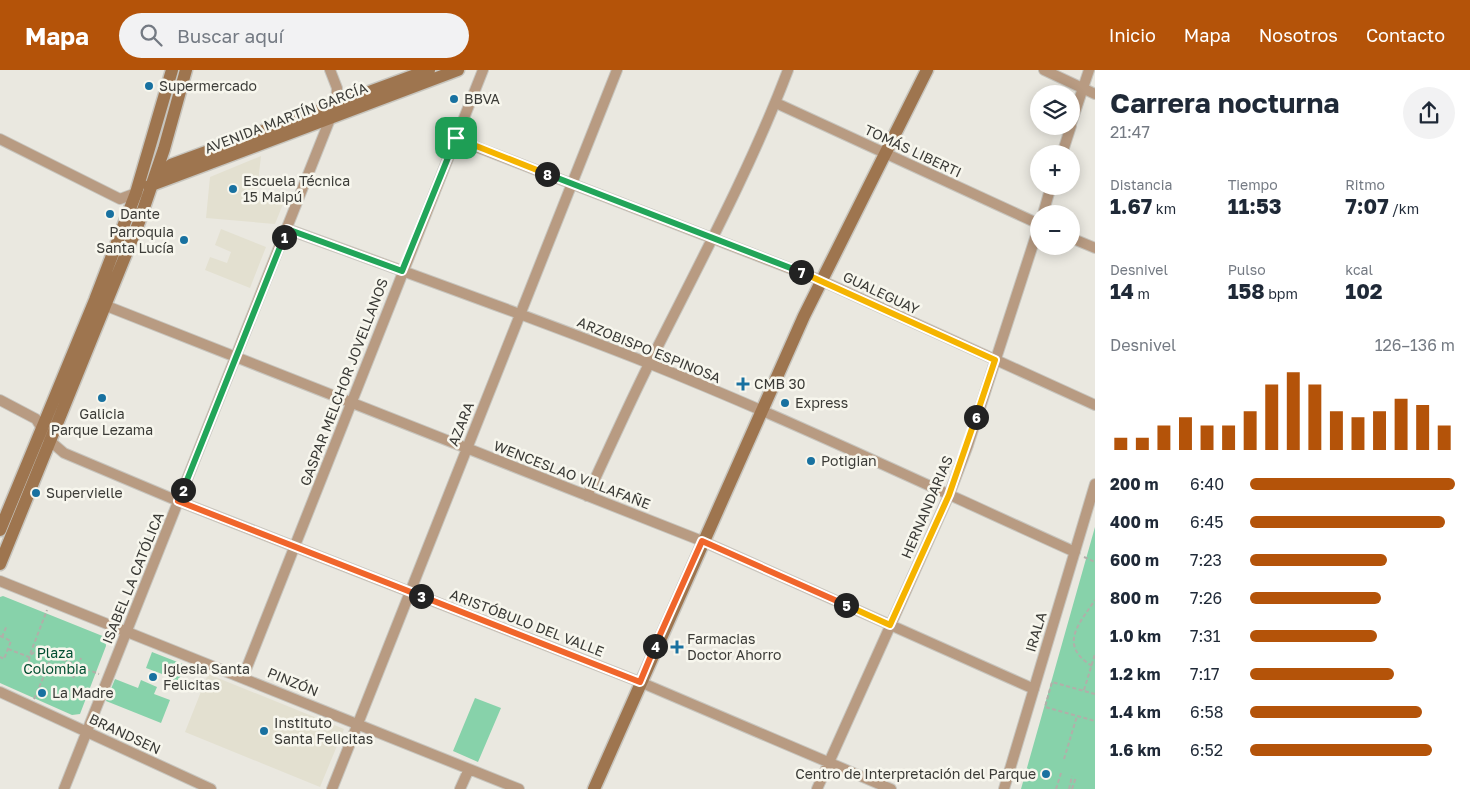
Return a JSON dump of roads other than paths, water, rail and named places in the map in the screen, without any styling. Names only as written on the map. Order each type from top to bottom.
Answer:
[{"type":"main road","points":[[0,564],[50,440],[100,303],[136,193],[172,70]]},
{"type":"main road","points":[[0,530],[42,425],[100,303],[152,184],[186,70]]},
{"type":"main road","name":"AVENIDA MARTÍN GARCÍA","points":[[152,184],[172,165],[429,70]]},
{"type":"main road","name":"AVENIDA MARTÍN GARCÍA","points":[[136,193],[152,184],[458,70]]},
{"type":"main road","points":[[594,789],[702,541],[820,280],[926,70]]},
{"type":"street","points":[[330,70],[337,88],[336,104]]},
{"type":"street","name":"GASPAR MELCHOR JOVELLANOS","points":[[243,677],[483,70]]},
{"type":"street","name":"AZARA","points":[[332,789],[617,70]]},
{"type":"street","points":[[587,496],[649,364],[713,238],[776,103],[788,70]]},
{"type":"street","points":[[1044,70],[1095,94]]},
{"type":"street","points":[[1080,97],[1089,70]]},
{"type":"street","name":"TOMÁS LIBERTI","points":[[776,103],[1030,221]]},
{"type":"street","name":"ISABEL LA CATÓLICA","points":[[64,789],[336,104]]},
{"type":"street","name":"GUALEGUAY","points":[[456,138],[820,280],[1095,405]]},
{"type":"street","points":[[0,139],[120,199],[136,193]]},
{"type":"street","name":"ARZOBISPO ESPINOSA","points":[[287,229],[520,314],[649,364],[761,410],[1075,552]]},
{"type":"street","points":[[1080,242],[1095,248]]},
{"type":"street","name":"HERNANDARIAS","points":[[817,789],[949,495],[1030,253]]},
{"type":"street","name":"WENCESLAO VILLAFAÑE","points":[[100,303],[702,541],[1034,690]]},
{"type":"street","name":"ARISTÓBULO DEL VALLE","points":[[0,400],[28,414],[42,425],[50,440],[64,453],[178,501],[640,682],[891,789]]},
{"type":"street","name":"IRALA","points":[[1004,789],[1095,484]]},
{"type":"street","name":"PINZÓN","points":[[0,581],[359,723],[519,789]]},
{"type":"street","name":"BRANDSEN","points":[[0,692],[211,789]]},
{"type":"street","points":[[460,789],[468,769]]},
{"type":"place","name":"Supermercado","points":[[149,86]]},
{"type":"place","name":"BBVA","points":[[454,99]]},
{"type":"place","name":"Escuela Técnica 15 Maipú","points":[[233,189]]},
{"type":"place","name":"Dante","points":[[110,214]]},
{"type":"place","name":"Parroquia Santa Lucía","points":[[184,240]]},
{"type":"place","name":"CMB 30","points":[[743,384]]},
{"type":"place","name":"Galicia Parque Lezama","points":[[102,398]]},
{"type":"place","name":"Express","points":[[785,403]]},
{"type":"place","name":"Potigian","points":[[811,461]]},
{"type":"place","name":"Supervielle","points":[[36,493]]},
{"type":"place","name":"Farmacias Doctor Ahorro","points":[[677,647]]},
{"type":"place","name":"Iglesia Santa Felicitas","points":[[153,677]]},
{"type":"place","name":"La Madre","points":[[42,693]]},
{"type":"place","name":"Instituto Santa Felicitas","points":[[264,731]]},
{"type":"place","name":"Centro de Interpretación del Parque","points":[[1046,774]]},
{"type":"park label","name":"Plaza Colombia","points":[[55,662]]}]
